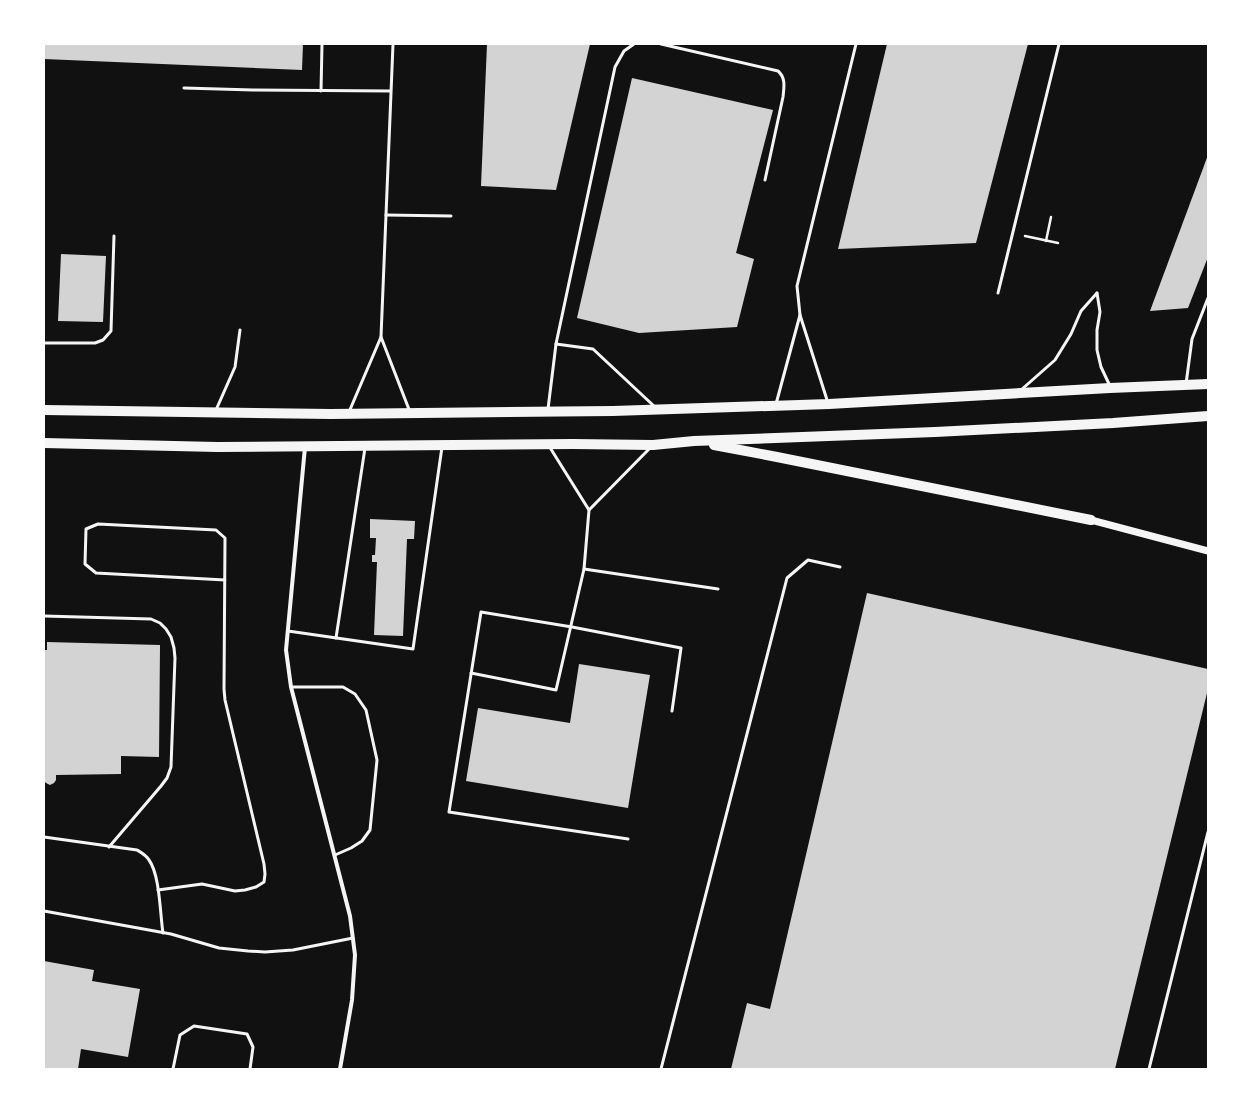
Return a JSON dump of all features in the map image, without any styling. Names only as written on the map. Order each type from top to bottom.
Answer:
[{"type":"main road","points":[[44,410],[348,414],[658,410],[829,404],[1018,392],[1208,384]]},
{"type":"main road","points":[[44,443],[217,447],[548,444],[653,445],[694,441],[935,432],[1113,423],[1208,416]]},
{"type":"main road","points":[[694,441],[777,456],[1091,520]]},
{"type":"street","points":[[305,447],[286,650],[291,687],[335,855],[350,916],[353,938],[354,955],[352,1000],[340,1069]]},
{"type":"street","points":[[1091,520],[1208,551]]},
{"type":"lane","points":[[321,91],[322,44]]},
{"type":"lane","points":[[348,414],[381,337],[393,44]]},
{"type":"lane","points":[[547,411],[556,344],[616,67],[624,51],[634,44]]},
{"type":"lane","points":[[661,44],[778,71],[782,74],[784,85],[783,97],[765,180]]},
{"type":"lane","points":[[829,404],[800,314],[797,286],[856,44]]},
{"type":"lane","points":[[998,293],[1059,44]]},
{"type":"lane","points":[[184,88],[390,91]]},
{"type":"lane","points":[[386,215],[451,216]]},
{"type":"lane","points":[[44,343],[95,343],[107,336],[111,331],[114,236]]},
{"type":"lane","points":[[1018,392],[1054,360],[1072,334],[1081,311],[1097,294],[1100,312],[1096,330],[1097,350],[1101,367],[1110,388]]},
{"type":"lane","points":[[1186,385],[1192,339],[1208,298]]},
{"type":"lane","points":[[776,406],[800,314]]},
{"type":"lane","points":[[215,413],[235,367],[240,330]]},
{"type":"lane","points":[[381,337],[411,413]]},
{"type":"lane","points":[[556,344],[593,349],[658,410]]},
{"type":"lane","points":[[471,673],[556,690],[572,627],[584,569],[588,510],[548,444]]},
{"type":"lane","points":[[588,510],[653,445]]},
{"type":"lane","points":[[336,638],[365,446]]},
{"type":"lane","points":[[288,631],[412,650],[442,446]]},
{"type":"lane","points":[[158,890],[202,884],[235,891],[256,887],[264,882],[264,864],[225,700],[224,689],[225,580],[225,538],[216,530],[98,524],[86,529],[85,564],[96,573],[225,580]]},
{"type":"lane","points":[[661,1069],[787,578],[808,560],[840,567]]},
{"type":"lane","points":[[584,569],[718,590]]},
{"type":"lane","points":[[628,839],[449,812],[481,612],[572,627],[681,648],[672,711]]},
{"type":"lane","points":[[44,616],[150,619],[160,623],[166,629],[172,642],[175,658],[172,767],[161,786],[110,847]]},
{"type":"lane","points":[[291,687],[343,687],[355,694],[366,710],[378,760],[370,830],[362,841],[335,855]]},
{"type":"lane","points":[[1149,1069],[1208,832]]},
{"type":"lane","points":[[44,837],[137,850],[145,854],[154,870],[158,890],[162,933]]},
{"type":"lane","points":[[44,911],[162,933],[219,948],[265,952],[293,950],[353,938]]},
{"type":"lane","points":[[174,1069],[180,1034],[194,1026],[247,1034],[253,1047],[250,1069]]},
{"type":"path","points":[[1046,241],[1051,217]]},
{"type":"path","points":[[1025,236],[1058,243]]},
{"type":"building","points":[[44,44],[303,44],[302,70],[44,59]]},
{"type":"building","points":[[487,44],[590,44],[556,190],[481,186]]},
{"type":"building","points":[[887,44],[1028,44],[976,243],[838,249]]},
{"type":"building","points":[[632,78],[773,110],[736,253],[754,259],[737,327],[639,333],[577,318]]},
{"type":"building","points":[[1208,155],[1208,257],[1188,308],[1150,311]]},
{"type":"building","points":[[61,254],[106,256],[103,322],[58,321]]},
{"type":"building","points":[[370,519],[415,521],[414,539],[407,539],[403,636],[374,635],[377,562],[372,562],[372,555],[375,555],[376,538],[370,538]]},
{"type":"building","points":[[867,593],[1208,669],[1208,689],[1115,1069],[731,1069],[747,1003],[770,1009]]},
{"type":"building","points":[[47,642],[160,645],[159,757],[121,756],[121,774],[56,775],[56,780],[50,785],[44,781],[44,650],[47,650]]},
{"type":"building","points":[[579,664],[650,675],[628,808],[466,781],[478,708],[570,723]]},
{"type":"building","points":[[44,961],[94,970],[92,981],[140,989],[128,1057],[81,1049],[78,1069],[44,1069]]}]
